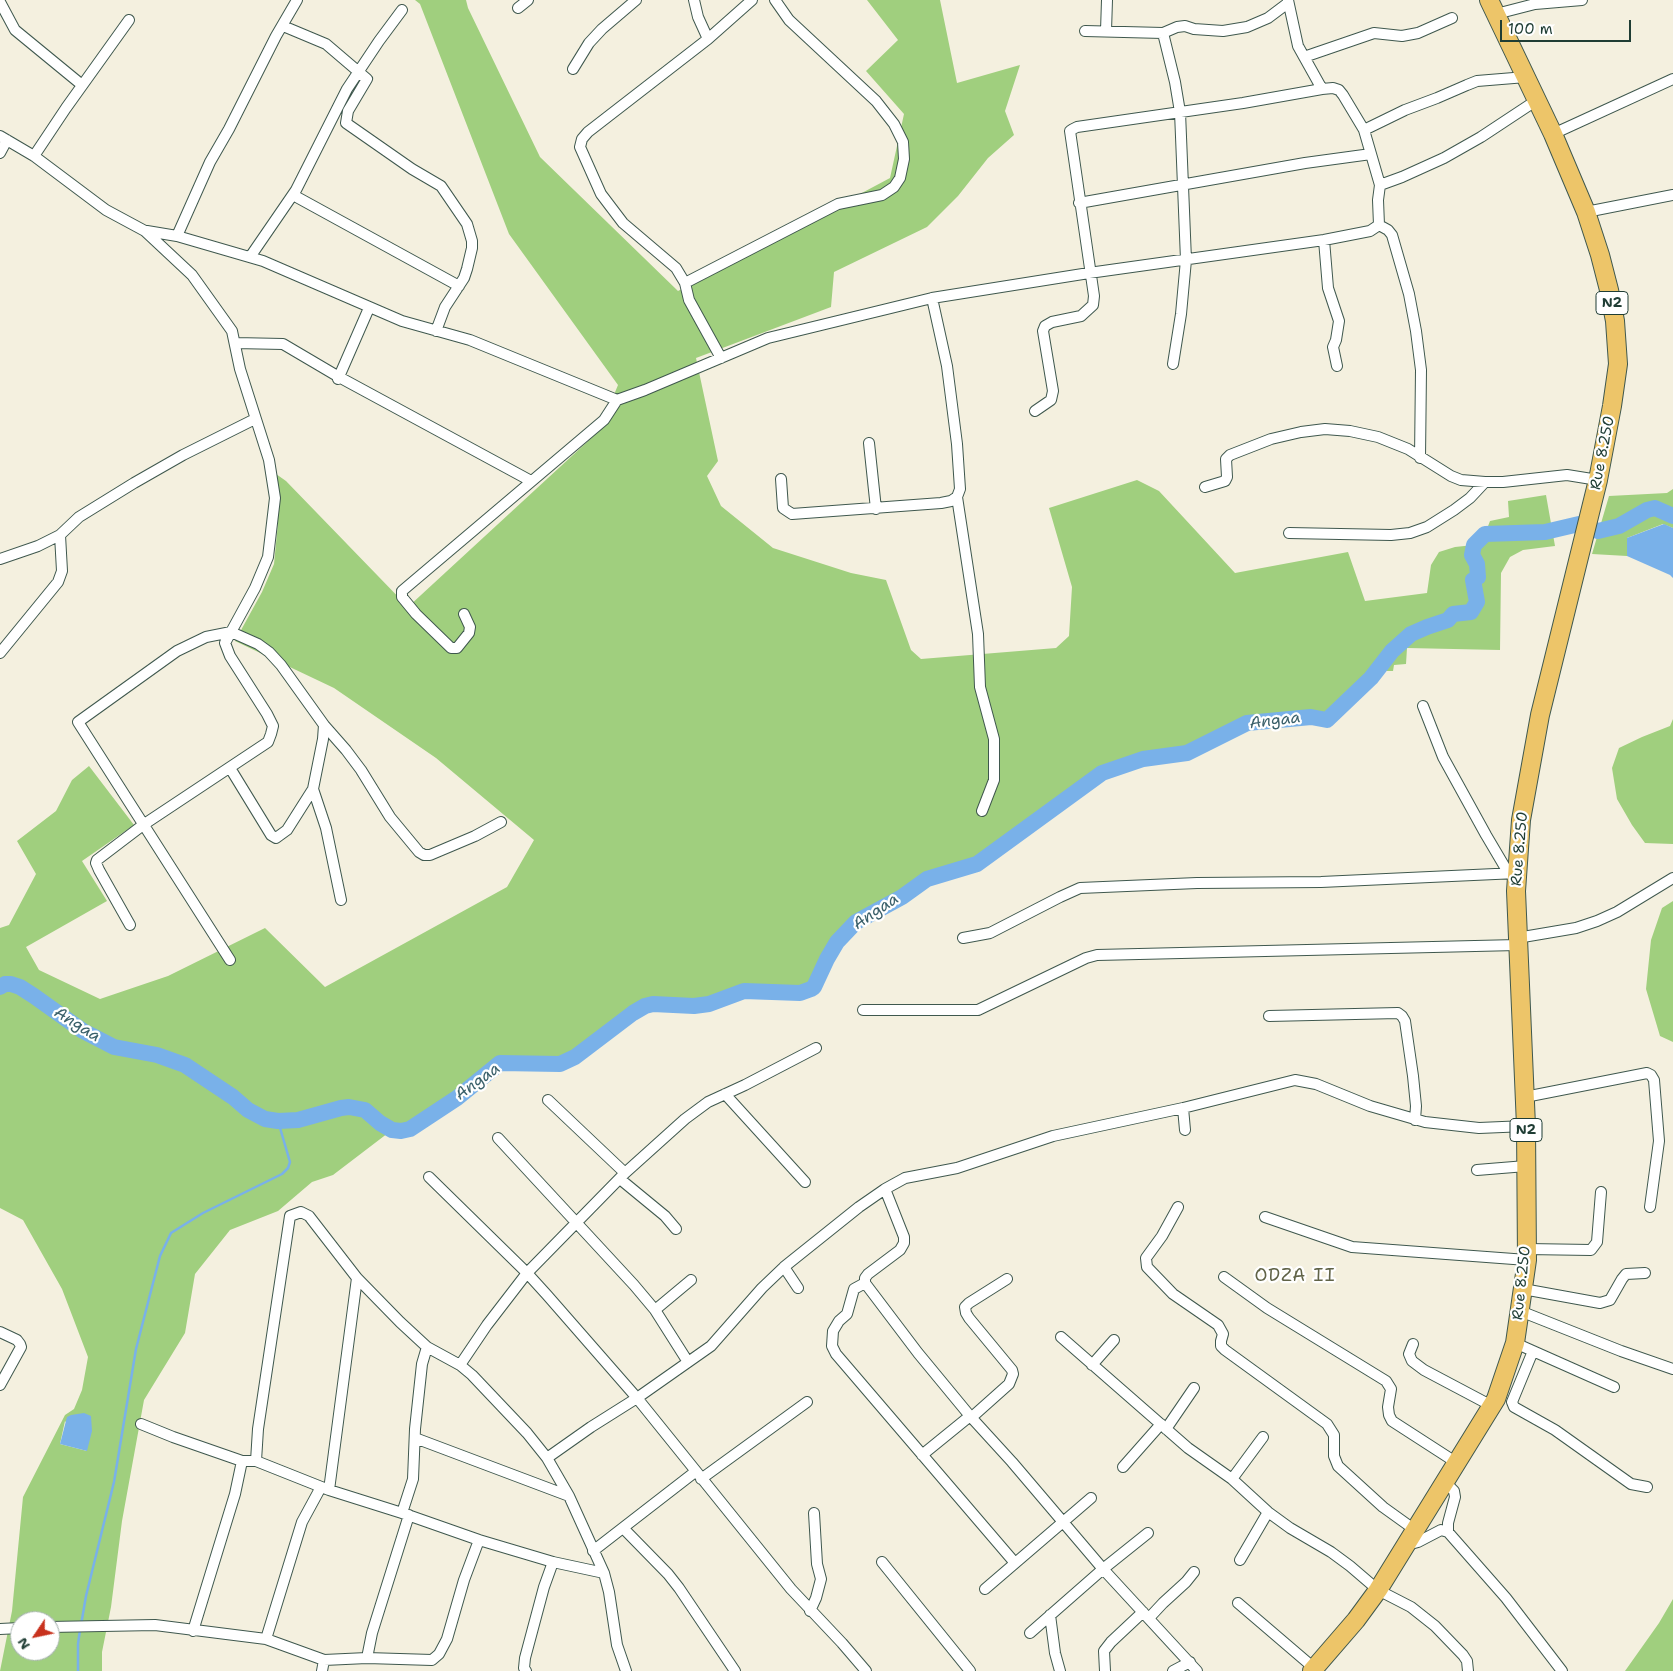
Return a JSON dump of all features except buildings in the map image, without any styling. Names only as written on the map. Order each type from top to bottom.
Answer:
[{"type":"highway","name":"Rue 8.250","points":[[1313,1670],[1356,1620],[1378,1590],[1496,1399],[1515,1343],[1527,1255],[1525,1098],[1513,873],[1540,715],[1598,480],[1618,364],[1615,321],[1609,290],[1586,212],[1553,134],[1493,7]]},
{"type":"street","points":[[177,236],[210,162],[297,0]]},
{"type":"street","points":[[518,8],[528,0]]},
{"type":"street","points":[[573,69],[589,43],[602,29],[636,0]]},
{"type":"street","points":[[694,0],[698,17],[708,39]]},
{"type":"street","points":[[720,358],[689,300],[685,283],[676,268],[624,223],[601,194],[580,147],[582,139],[588,132],[708,39],[752,0]]},
{"type":"street","points":[[685,283],[838,204],[882,195],[894,187],[900,178],[904,159],[903,142],[894,124],[876,101],[789,20],[774,0]]},
{"type":"street","points":[[1106,31],[1107,0]]},
{"type":"street","points":[[1493,7],[1582,0]]},
{"type":"street","points":[[0,2],[15,30],[82,85]]},
{"type":"street","points":[[1085,31],[1164,33],[1177,27],[1215,31],[1247,27],[1268,18],[1288,2],[1298,46],[1322,89]]},
{"type":"street","points":[[250,257],[293,194],[347,89],[402,10]]},
{"type":"street","points":[[1304,56],[1374,33],[1402,36],[1418,34],[1452,18]]},
{"type":"street","points":[[34,156],[129,20]]},
{"type":"street","points":[[283,26],[326,44],[367,78],[348,111],[346,123],[412,170],[441,186],[467,224],[472,241],[467,269],[459,286],[445,307],[436,331]]},
{"type":"street","points":[[1164,33],[1180,112],[1186,260],[1181,314],[1173,364]]},
{"type":"street","points":[[1364,130],[1405,110],[1477,81],[1526,77]]},
{"type":"street","points":[[1553,134],[1673,79]]},
{"type":"street","points":[[1036,411],[1051,400],[1053,391],[1043,331],[1045,326],[1052,322],[1081,316],[1093,306],[1094,296],[1089,273],[1070,132],[1073,129],[1322,89],[1339,90],[1364,130],[1380,185],[1378,200],[1379,225]]},
{"type":"street","points":[[1380,185],[1444,158],[1481,137],[1537,100]]},
{"type":"street","points":[[0,153],[4,138],[34,156],[106,210],[145,231],[192,275],[232,331],[240,369],[270,460],[275,498],[268,556],[256,588],[225,643],[226,649],[273,726],[268,742],[143,825],[100,856],[96,863],[130,925]]},
{"type":"street","points":[[1079,203],[1305,163],[1371,154]]},
{"type":"street","points":[[293,194],[459,286]]},
{"type":"street","points":[[1586,212],[1673,195]]},
{"type":"street","points":[[464,614],[470,628],[469,633],[457,648],[451,648],[416,614],[402,597],[402,591],[604,420],[617,400],[768,338],[932,298],[1089,273],[1324,240],[1370,231],[1379,225]]},
{"type":"street","points":[[1379,225],[1388,230],[1392,235],[1410,294],[1415,322],[1422,370],[1420,458]]},
{"type":"street","points":[[145,231],[177,236],[263,261],[402,321],[470,340],[617,400]]},
{"type":"street","points":[[1324,240],[1328,288],[1339,321],[1333,347],[1337,366]]},
{"type":"street","points":[[932,298],[947,366],[957,444],[960,489],[957,497],[978,634],[980,687],[994,739],[994,780],[982,811]]},
{"type":"street","points":[[339,378],[369,308]]},
{"type":"street","points":[[236,343],[283,344],[339,378],[530,481]]},
{"type":"street","points":[[0,558],[38,546],[60,535],[79,517],[182,455],[255,419]]},
{"type":"street","points":[[1204,487],[1224,481],[1227,477],[1226,459],[1230,455],[1271,439],[1325,429],[1350,431],[1378,437],[1408,449],[1420,458],[1461,480],[1485,482],[1567,475],[1598,480]]},
{"type":"street","points":[[869,443],[876,509]]},
{"type":"street","points":[[781,479],[784,508],[792,514],[941,503],[951,501],[957,497]]},
{"type":"street","points":[[1289,533],[1391,535],[1410,533],[1427,527],[1454,510],[1470,498],[1485,482]]},
{"type":"street","points":[[0,653],[58,582],[62,571],[60,535]]},
{"type":"street","points":[[230,960],[78,722],[177,651],[206,637],[231,632],[258,644],[269,652],[281,665],[324,725],[362,770],[390,817],[419,852],[424,855],[430,855],[475,836],[501,822]]},
{"type":"street","points":[[1423,706],[1443,757],[1486,835],[1513,873]]},
{"type":"street","points":[[230,768],[272,835],[276,838],[287,830],[313,789],[324,725]]},
{"type":"street","points":[[313,789],[326,828],[341,900]]},
{"type":"street","points":[[963,938],[990,933],[1080,888],[1214,883],[1321,882],[1513,873]]},
{"type":"street","points":[[862,1010],[978,1010],[1086,958],[1097,955],[1517,942],[1597,921],[1617,912],[1673,878]]},
{"type":"street","points":[[1269,1016],[1398,1013],[1405,1021],[1413,1076],[1416,1120]]},
{"type":"street","points":[[460,1365],[487,1325],[527,1273],[623,1176],[699,1107],[816,1048]]},
{"type":"street","points":[[1525,1098],[1647,1073],[1651,1075],[1654,1080],[1659,1141],[1650,1207]]},
{"type":"street","points":[[547,1458],[711,1346],[762,1288],[784,1268],[859,1207],[905,1178],[957,1168],[1053,1136],[1183,1108],[1289,1081],[1301,1080],[1316,1084],[1370,1106],[1416,1120],[1470,1127],[1526,1126]]},
{"type":"street","points":[[725,1094],[805,1182]]},
{"type":"street","points":[[548,1100],[665,1216],[676,1230]]},
{"type":"street","points":[[1183,1108],[1185,1130]]},
{"type":"street","points":[[498,1138],[634,1284],[655,1310],[688,1362]]},
{"type":"street","points":[[1477,1170],[1526,1166]]},
{"type":"street","points":[[429,1177],[527,1273],[637,1398],[768,1562],[810,1611],[842,1643],[866,1671]]},
{"type":"street","points":[[885,1189],[904,1237],[904,1243],[900,1250],[868,1274],[865,1278],[865,1283],[918,1353],[971,1417],[1103,1569],[1194,1667]]},
{"type":"street","points":[[1265,1217],[1352,1247],[1527,1255],[1591,1250],[1596,1242],[1601,1192]]},
{"type":"street","points":[[1178,1207],[1162,1236],[1146,1258],[1147,1268],[1173,1294],[1218,1324],[1223,1334],[1221,1346],[1225,1350],[1327,1424],[1334,1435],[1334,1456],[1338,1466],[1383,1507],[1411,1538],[1418,1542],[1441,1530],[1448,1532],[1506,1598],[1562,1671]]},
{"type":"street","points":[[256,1461],[258,1429],[288,1218],[301,1212],[305,1213],[357,1278],[400,1322],[427,1347],[460,1365],[528,1433],[547,1458],[569,1496],[604,1573],[610,1592],[617,1645],[626,1671]]},
{"type":"street","points":[[784,1268],[798,1288]]},
{"type":"street","points":[[1523,1288],[1600,1302],[1610,1300],[1626,1274],[1645,1273]]},
{"type":"street","points":[[1224,1277],[1267,1308],[1386,1381],[1391,1389],[1388,1407],[1392,1421],[1457,1463]]},
{"type":"street","points":[[266,1640],[302,1522],[325,1488],[357,1278]]},
{"type":"street","points":[[922,1455],[971,1417],[1009,1384],[1013,1374],[1012,1370],[968,1318],[966,1313],[966,1307],[969,1302],[1007,1279]]},
{"type":"street","points":[[655,1310],[692,1280]]},
{"type":"street","points":[[865,1283],[854,1290],[847,1314],[833,1331],[832,1346],[836,1354],[1015,1563]]},
{"type":"street","points":[[1520,1311],[1621,1351],[1673,1369]]},
{"type":"street","points":[[0,1332],[16,1340],[21,1347],[0,1384]]},
{"type":"street","points":[[1061,1337],[1188,1448],[1232,1479],[1268,1512],[1290,1528],[1331,1552],[1378,1590],[1411,1607],[1435,1626],[1463,1655],[1467,1661],[1468,1671]]},
{"type":"street","points":[[1092,1365],[1114,1340]]},
{"type":"street","points":[[1515,1343],[1614,1387]]},
{"type":"street","points":[[1413,1344],[1409,1354],[1412,1362],[1492,1406]]},
{"type":"street","points":[[367,1658],[372,1633],[406,1514],[412,1479],[422,1364],[427,1347]]},
{"type":"street","points":[[1533,1351],[1512,1402],[1514,1407],[1555,1430],[1631,1484],[1647,1487]]},
{"type":"street","points":[[1123,1467],[1164,1426],[1194,1388]]},
{"type":"street","points":[[593,1551],[806,1402]]},
{"type":"street","points":[[141,1424],[242,1461],[256,1461],[325,1488],[479,1540],[554,1562],[604,1573]]},
{"type":"street","points":[[1232,1479],[1263,1437]]},
{"type":"street","points":[[415,1438],[569,1496]]},
{"type":"street","points":[[192,1631],[235,1494],[242,1461]]},
{"type":"street","points":[[1446,1482],[1454,1491],[1455,1497],[1448,1523],[1448,1532]]},
{"type":"street","points":[[985,1589],[1092,1498]]},
{"type":"street","points":[[1240,1560],[1268,1512]]},
{"type":"street","points":[[810,1611],[821,1579],[817,1564],[814,1513]]},
{"type":"street","points":[[624,1529],[668,1574],[679,1588],[735,1671]]},
{"type":"street","points":[[1030,1632],[1148,1533]]},
{"type":"street","points":[[60,1627],[155,1625],[266,1640],[324,1660],[367,1658],[432,1660],[439,1654],[447,1639],[464,1580],[479,1540]]},
{"type":"street","points":[[526,1671],[524,1668],[525,1658],[544,1587],[554,1562]]},
{"type":"street","points":[[882,1562],[970,1671]]},
{"type":"street","points":[[1105,1671],[1104,1651],[1111,1642],[1162,1603],[1186,1582],[1194,1572]]},
{"type":"street","points":[[1238,1604],[1313,1670]]},
{"type":"street","points":[[1050,1615],[1055,1653],[1060,1671]]},
{"type":"street","points":[[322,1671],[324,1660]]},
{"type":"street","points":[[1173,1671],[1194,1667]]},
{"type":"green space","points":[[415,0],[466,0],[468,8],[540,157],[678,291],[890,178],[904,114],[866,71],[898,40],[867,0],[940,0],[957,83],[1020,65],[1005,111],[1014,135],[988,158],[958,196],[927,227],[834,272],[831,307],[696,358],[718,461],[707,476],[721,506],[773,548],[851,573],[886,580],[911,650],[921,659],[1056,648],[1069,636],[1072,587],[1049,508],[1137,480],[1159,491],[1235,573],[1348,552],[1365,601],[1427,593],[1431,565],[1439,552],[1455,547],[1474,545],[1485,534],[1490,521],[1509,517],[1508,501],[1546,495],[1555,546],[1523,550],[1510,557],[1501,573],[1500,650],[1407,648],[1406,664],[1394,665],[1393,671],[1380,671],[1327,720],[1311,717],[1247,723],[1187,753],[1143,759],[1102,773],[977,864],[927,879],[902,897],[856,922],[837,943],[814,987],[811,989],[800,993],[744,991],[709,1004],[694,1006],[653,1004],[633,1013],[575,1057],[560,1064],[500,1063],[457,1098],[410,1129],[392,1130],[333,1175],[312,1182],[278,1211],[230,1230],[195,1274],[185,1333],[144,1400],[122,1521],[111,1607],[102,1652],[102,1671],[0,1671],[10,1621],[10,1661],[60,1661],[60,1611],[12,1611],[23,1497],[65,1415],[74,1409],[82,1390],[88,1357],[62,1289],[23,1220],[0,1208],[0,928],[9,925],[36,874],[17,841],[56,811],[72,780],[89,766],[134,825],[82,861],[107,901],[26,947],[39,970],[100,999],[168,976],[265,928],[325,987],[507,887],[534,840],[436,758],[334,688],[235,641],[262,592],[274,564],[278,523],[276,474],[286,481],[408,607],[599,431],[618,385],[509,234],[420,4]],"holes":[[[65,1421],[87,1451],[60,1444]]]},
{"type":"green space","points":[[1673,489],[1673,528],[1663,524],[1627,538],[1627,556],[1592,554],[1609,496],[1667,493]]},
{"type":"green space","points":[[1673,719],[1673,844],[1645,843],[1617,799],[1612,768],[1619,748],[1670,726]]},
{"type":"green space","points":[[1673,901],[1673,1042],[1660,1036],[1646,989],[1651,940],[1662,908]]},
{"type":"green space","points":[[1673,1599],[1673,1671],[1625,1671],[1659,1623]]},
{"type":"water","points":[[1664,524],[1673,528],[1673,578],[1627,556],[1627,538]]},
{"type":"water","points":[[84,1413],[91,1416],[92,1431],[87,1451],[60,1444],[67,1417]]},
{"type":"waterway","name":"Angaa","points":[[0,987],[5,984],[20,987],[83,1031],[114,1047],[157,1055],[185,1065],[233,1097],[248,1110],[265,1119],[278,1121],[298,1120],[349,1107],[365,1110],[380,1123],[392,1130],[410,1129],[457,1098],[500,1063],[560,1064],[575,1057],[645,1006],[653,1004],[694,1006],[709,1004],[744,991],[800,993],[811,989],[814,987],[837,942],[856,922],[902,897],[927,879],[977,864],[1102,773],[1143,759],[1187,753],[1247,723],[1311,717],[1327,720],[1371,678],[1392,651],[1411,634],[1448,620],[1453,614],[1471,612],[1477,602],[1473,580],[1478,577],[1477,564],[1472,555],[1474,545],[1485,534],[1545,532],[1579,524],[1598,531],[1619,526],[1647,510],[1655,508],[1673,516]]},
{"type":"waterway","points":[[81,1625],[86,1596],[114,1482],[136,1349],[160,1256],[171,1233],[203,1213],[282,1174],[288,1168],[290,1162],[278,1121]]},
{"type":"waterway","points":[[78,1671],[80,1630]]},
{"type":"district","name":"ODZA II","points":[[1295,1276]]}]
